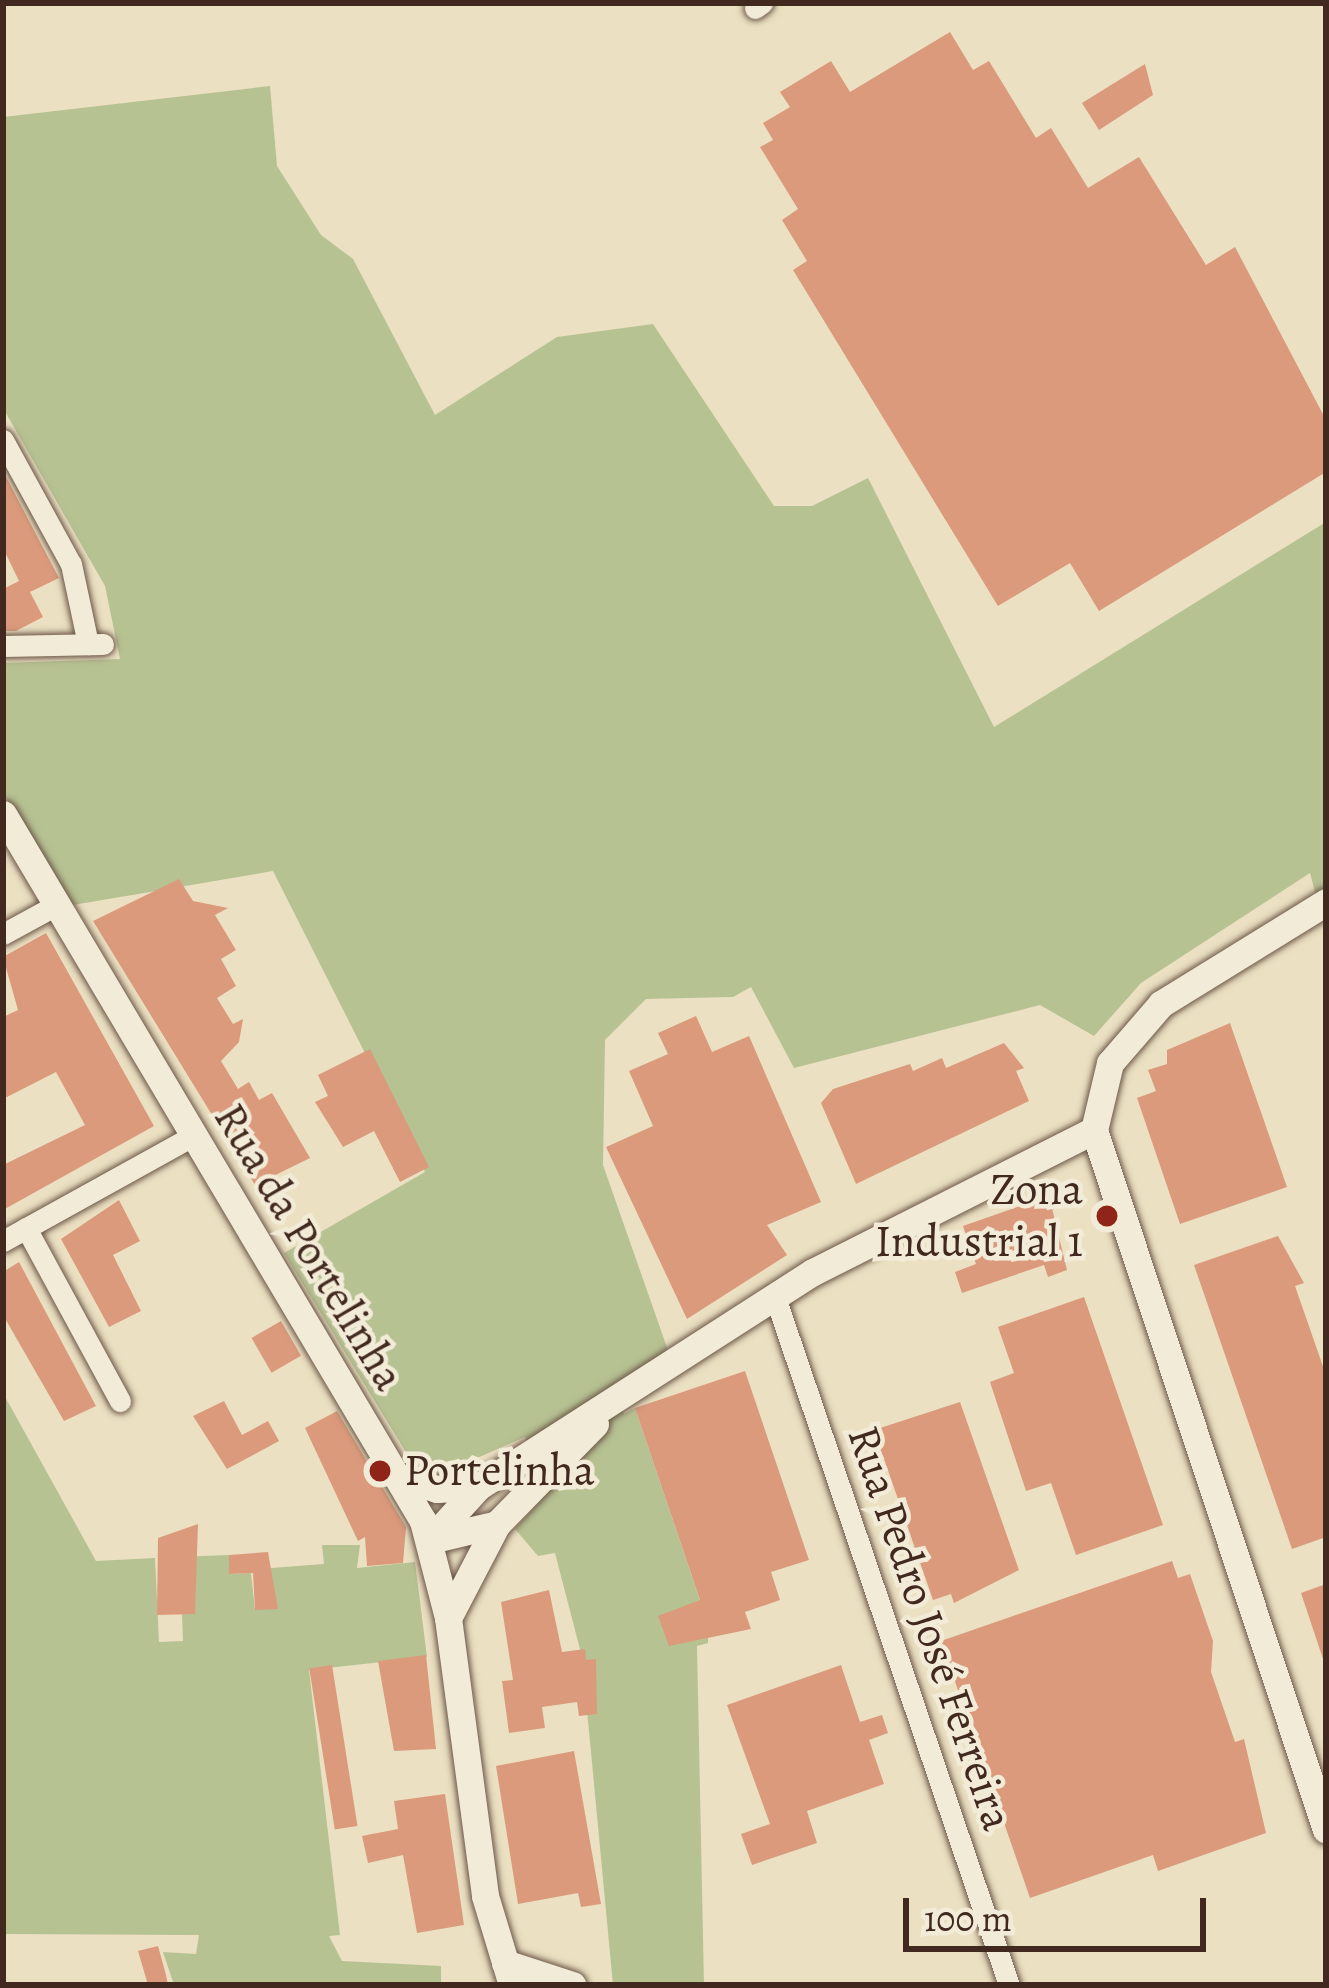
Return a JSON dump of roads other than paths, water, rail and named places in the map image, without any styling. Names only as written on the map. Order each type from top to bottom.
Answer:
[{"type":"street","points":[[3,440],[71,564],[95,644],[3,646]]},
{"type":"street","name":"Rua da Portelinha","points":[[3,814],[398,1477],[430,1540],[448,1618],[485,1896],[508,1974]]},
{"type":"street","points":[[1326,902],[1161,1004],[1111,1063],[1094,1130],[1326,1831]]},
{"type":"street","points":[[3,934],[58,904]]},
{"type":"street","points":[[430,1540],[478,1487],[776,1297],[1094,1130]]},
{"type":"street","points":[[3,1241],[194,1136]]},
{"type":"street","points":[[26,1228],[119,1401]]},
{"type":"street","name":"Rua Pedro José Ferreira","points":[[776,1297],[1009,1985]]},
{"type":"street","points":[[448,1618],[497,1524],[628,1391]]},
{"type":"street","points":[[398,1477],[437,1490],[478,1487]]},
{"type":"street","points":[[430,1540],[497,1524]]},
{"type":"street","points":[[508,1974],[572,1985]]},
{"type":"place","name":"Zona Industrial 1","points":[[1107,1216]]},
{"type":"place","name":"Portelinha","points":[[380,1471]]}]
